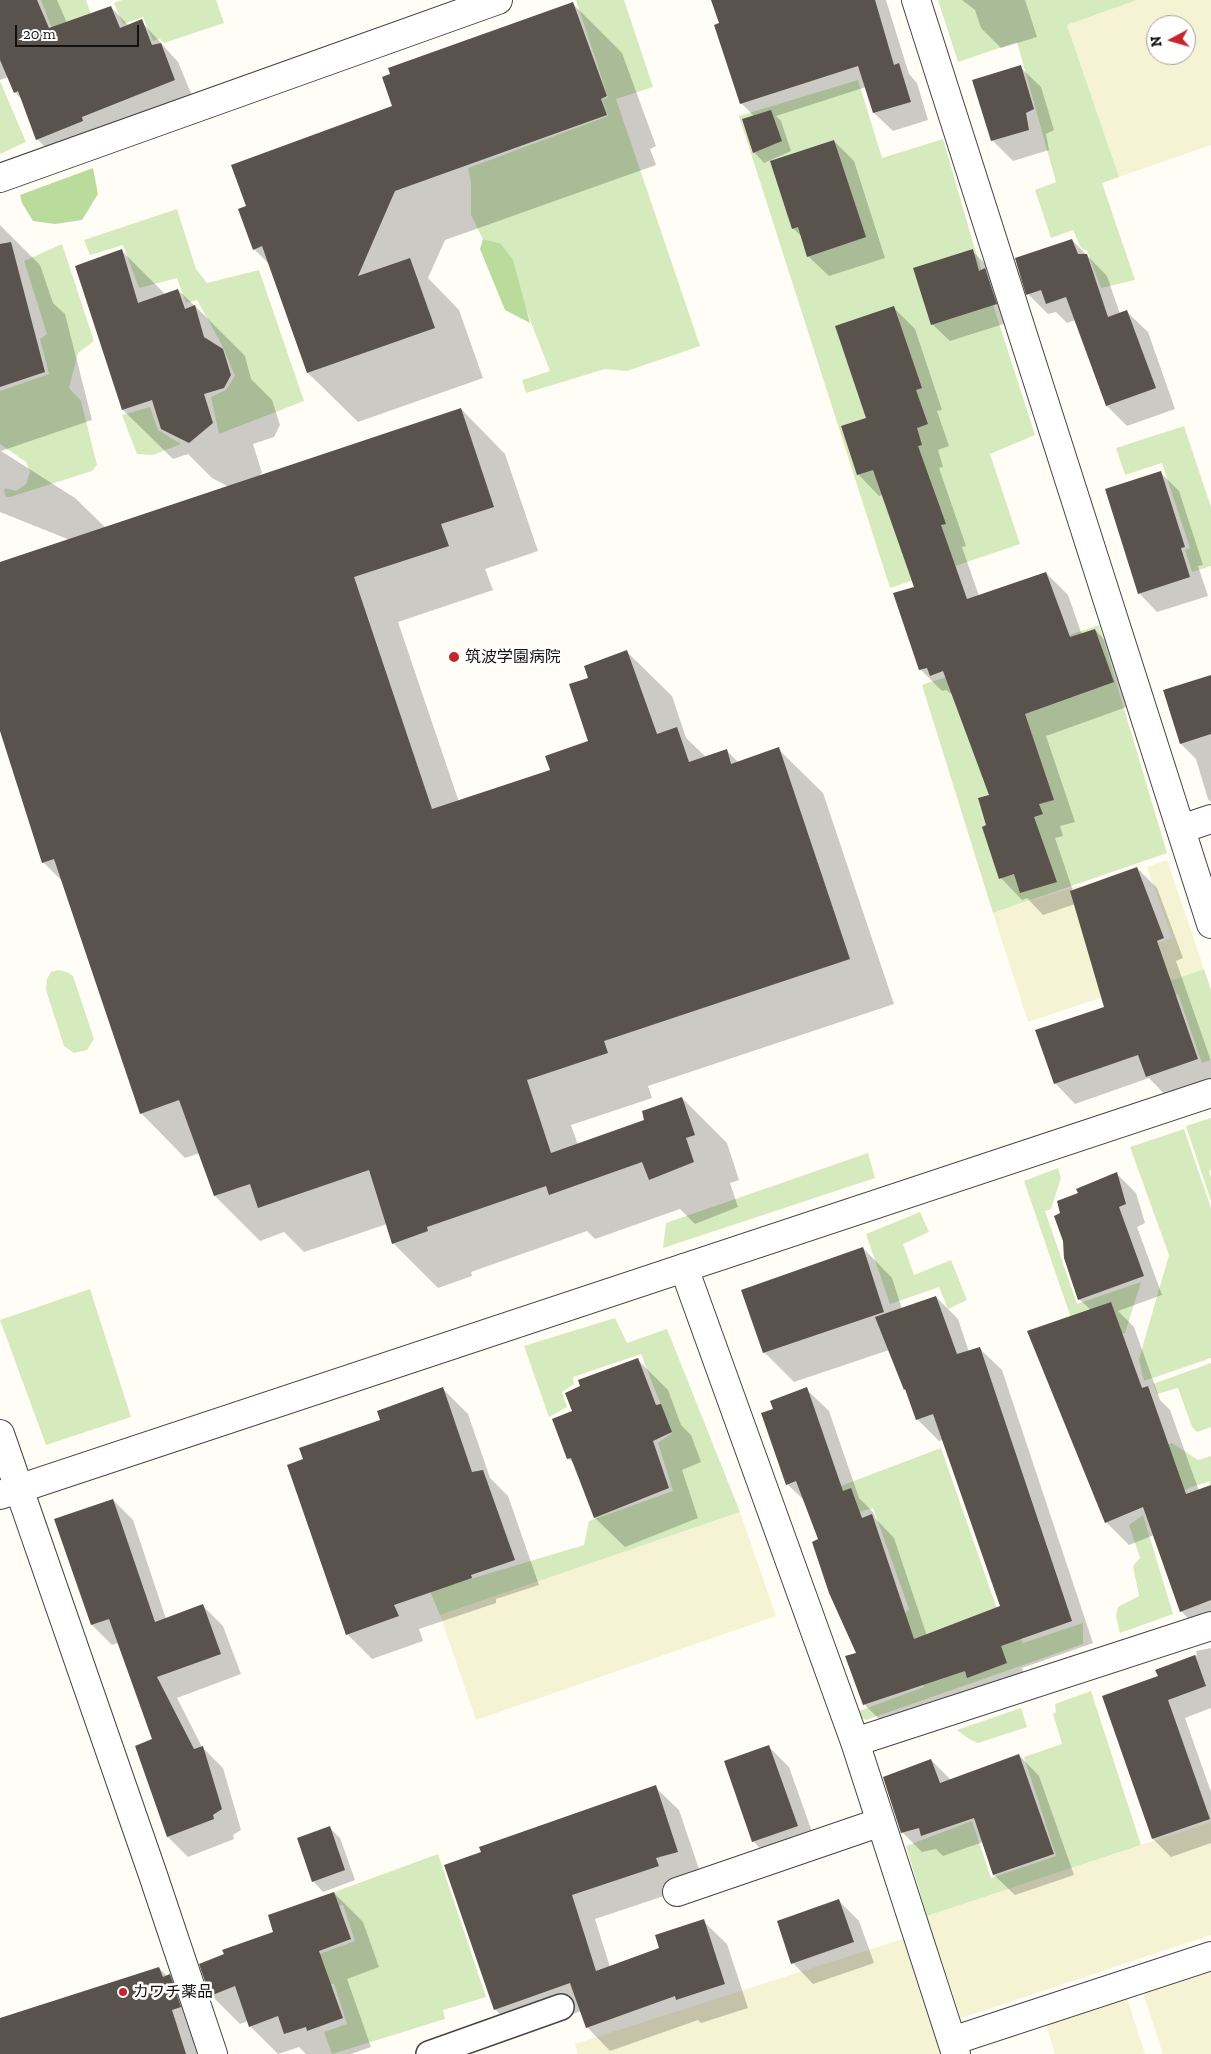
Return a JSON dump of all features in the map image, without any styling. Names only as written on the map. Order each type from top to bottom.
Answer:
[{"type":"street","points":[[0,178],[498,0]]},
{"type":"street","points":[[916,0],[1211,924]]},
{"type":"street","points":[[1180,829],[1211,819]]},
{"type":"street","points":[[9,1492],[1211,1093]]},
{"type":"street","points":[[684,1268],[855,1742],[954,2048],[1211,1956]]},
{"type":"street","points":[[0,1434],[9,1492],[153,1875],[213,2054]]},
{"type":"street","points":[[855,1742],[1211,1626]]},
{"type":"street","points":[[677,1892],[881,1822]]},
{"type":"lane","points":[[428,2054],[561,2007]]},
{"type":"shaded area","points":[[1137,0],[1211,0],[1211,145],[1119,177],[1067,25]]},
{"type":"shaded area","points":[[1167,860],[1204,969],[1119,998],[1106,961],[1172,938],[1147,867]]},
{"type":"shaded area","points":[[1080,885],[1115,993],[1028,1022],[993,913]]},
{"type":"shaded area","points":[[740,1512],[776,1616],[476,1720],[440,1615]]},
{"type":"shaded area","points":[[1211,1822],[1211,1935],[961,2018],[927,1916]]},
{"type":"shaded area","points":[[903,1939],[941,2054],[578,2054],[575,2044]]},
{"type":"shaded area","points":[[1211,1971],[1211,2054],[1163,2054],[1143,1993]]},
{"type":"shaded area","points":[[1127,1998],[1145,2054],[1055,2054],[1046,2024]]},
{"type":"green space","points":[[41,0],[86,0],[101,43],[58,44]]},
{"type":"green space","points":[[122,0],[216,0],[224,23],[164,43],[160,39],[153,41],[143,17],[123,24],[114,3]]},
{"type":"green space","points":[[576,0],[624,0],[653,87],[616,99],[700,346],[627,371],[605,369],[526,393],[522,380],[550,371],[500,243],[483,239],[471,215],[471,183],[468,168],[608,116],[602,100],[608,97]]},
{"type":"green space","points":[[938,0],[1137,0],[1067,25],[1119,177],[1102,183],[1135,280],[1101,288],[1087,251],[1081,248],[1073,230],[1051,238],[1035,190],[1056,182],[1017,42],[958,62]]},
{"type":"green space","points":[[858,80],[882,158],[943,139],[974,246],[1035,435],[990,454],[1020,544],[890,588],[739,116]]},
{"type":"green space","points":[[0,81],[26,142],[0,154]]},
{"type":"green space","points":[[93,168],[98,194],[82,220],[55,224],[33,221],[22,203],[20,195]]},
{"type":"green space","points":[[177,209],[196,269],[207,283],[259,270],[304,401],[219,434],[211,397],[226,390],[235,376],[222,345],[197,300],[186,303],[177,278],[139,288],[123,245],[90,255],[84,240]]},
{"type":"green space","points":[[483,239],[500,243],[513,260],[530,323],[505,310],[480,249]]},
{"type":"green space","points":[[62,244],[94,341],[78,353],[69,388],[81,401],[97,465],[92,471],[6,497],[5,488],[16,491],[26,484],[30,472],[26,462],[0,444],[0,391],[49,374],[40,339],[47,334],[24,261]]},
{"type":"green space","points":[[150,407],[158,430],[181,444],[153,455],[137,454],[122,415]]},
{"type":"green space","points":[[1184,426],[1211,507],[1211,566],[1192,572],[1185,550],[1190,548],[1162,463],[1125,475],[1116,448]]},
{"type":"green space","points":[[1099,625],[1167,853],[993,913],[922,685]]},
{"type":"green space","points":[[1204,969],[1211,990],[1211,1060],[1202,1063],[1178,994],[1126,1012],[1119,998]]},
{"type":"green space","points":[[58,970],[73,976],[94,1039],[87,1050],[74,1053],[64,1046],[46,990],[47,979],[51,972]]},
{"type":"green space","points":[[1211,1118],[1211,1170],[1209,1171],[1211,1177],[1211,1201],[1186,1126]]},
{"type":"green space","points":[[1184,1129],[1211,1208],[1211,1358],[1144,1381],[1139,1359],[1169,1255],[1130,1147]]},
{"type":"green space","points":[[868,1153],[875,1178],[663,1248],[666,1223]]},
{"type":"green space","points":[[1058,1168],[1061,1178],[1051,1209],[1045,1211],[1077,1304],[1141,1282],[1125,1333],[1081,1347],[1024,1181]]},
{"type":"green space","points":[[920,1212],[929,1232],[903,1244],[914,1275],[951,1260],[967,1300],[948,1309],[939,1287],[890,1304],[866,1234]]},
{"type":"green space","points":[[90,1289],[131,1417],[46,1445],[0,1320]]},
{"type":"green space","points":[[615,1318],[627,1343],[667,1329],[740,1512],[440,1615],[430,1591],[584,1545],[589,1521],[673,1491],[658,1443],[672,1433],[641,1354],[573,1377],[574,1384],[562,1392],[567,1407],[549,1417],[524,1346]]},
{"type":"green space","points":[[1211,1363],[1211,1427],[1197,1432],[1192,1427],[1178,1388],[1157,1394],[1153,1384]]},
{"type":"green space","points":[[1172,1443],[1198,1460],[1211,1456],[1211,1487],[1209,1481],[1140,1506],[1124,1460]]},
{"type":"green space","points":[[941,1448],[1004,1629],[1016,1627],[1023,1643],[1083,1623],[1083,1644],[866,1720],[860,1717],[859,1711],[924,1687],[900,1619],[909,1609],[873,1508],[849,1515],[838,1487]]},
{"type":"green space","points":[[1143,1515],[1173,1614],[1120,1633],[1116,1616],[1118,1607],[1139,1596],[1133,1566],[1140,1558],[1129,1525]]},
{"type":"green space","points":[[1091,1691],[1141,1845],[927,1916],[906,1846],[972,1821],[991,1878],[1056,1856],[1024,1757],[1062,1744],[1053,1714],[1056,1712],[1055,1704]]},
{"type":"green space","points":[[1021,1708],[1027,1727],[978,1743],[957,1730]]},
{"type":"green space","points":[[438,1854],[486,1997],[443,2010],[445,2019],[332,2054],[324,2032],[347,2024],[334,1984],[329,1984],[319,1954],[355,1941],[343,1905],[333,1907],[329,1894]]},
{"type":"building","points":[[0,0],[37,0],[49,28],[111,6],[120,28],[142,19],[152,45],[161,43],[175,80],[82,117],[83,121],[36,140],[18,91],[14,93],[0,60]]},
{"type":"building","points":[[711,0],[875,0],[894,65],[899,63],[911,102],[873,113],[858,66],[740,104],[714,25],[719,23]]},
{"type":"building","points":[[573,2],[607,96],[601,99],[607,115],[395,191],[358,276],[410,258],[435,328],[307,373],[262,246],[253,250],[238,209],[246,206],[231,165],[392,106],[382,77],[390,74],[388,68]]},
{"type":"building","points":[[1021,65],[1034,109],[1026,113],[1029,130],[991,141],[972,80]]},
{"type":"building","points":[[771,110],[782,141],[753,153],[742,119]]},
{"type":"building","points":[[834,140],[866,237],[807,257],[798,227],[792,229],[770,161]]},
{"type":"building","points":[[1072,239],[1078,254],[1087,254],[1108,317],[1127,310],[1156,388],[1106,406],[1066,297],[1046,304],[1041,290],[1026,295],[1015,258]]},
{"type":"building","points":[[11,242],[45,372],[0,387],[0,244]]},
{"type":"building","points":[[122,249],[138,303],[178,289],[185,309],[195,305],[204,337],[223,349],[231,375],[224,388],[204,394],[213,423],[189,443],[161,429],[152,400],[122,410],[75,266]]},
{"type":"building","points":[[973,249],[979,271],[985,268],[997,304],[931,325],[913,268]]},
{"type":"building","points":[[894,306],[922,388],[916,390],[928,424],[917,428],[922,445],[918,446],[946,524],[941,525],[967,599],[1046,572],[1070,637],[1095,629],[1114,682],[1025,714],[1054,800],[1039,804],[1043,814],[1034,817],[1057,882],[1020,893],[1014,874],[999,879],[982,827],[986,825],[978,798],[989,795],[943,671],[930,676],[927,668],[919,670],[893,593],[914,587],[873,470],[857,475],[841,426],[866,418],[835,326]]},
{"type":"building","points":[[461,408],[494,507],[441,524],[449,546],[354,577],[432,809],[550,770],[545,756],[588,741],[569,684],[588,678],[584,666],[627,650],[657,734],[677,727],[689,762],[727,749],[731,764],[779,747],[850,959],[604,1041],[608,1053],[527,1080],[551,1153],[644,1120],[642,1111],[682,1097],[695,1135],[686,1138],[694,1162],[649,1180],[642,1162],[549,1195],[546,1186],[427,1227],[428,1231],[392,1244],[369,1170],[258,1208],[250,1184],[214,1196],[179,1100],[140,1114],[54,859],[42,863],[0,731],[0,562]]},
{"type":"building","points":[[1161,471],[1185,547],[1181,548],[1190,577],[1138,594],[1105,489]]},
{"type":"building","points":[[1211,675],[1211,734],[1180,744],[1163,690]]},
{"type":"building","points":[[1137,867],[1164,938],[1157,941],[1198,1059],[1146,1077],[1138,1055],[1054,1084],[1035,1030],[1104,1007],[1070,891]]},
{"type":"building","points":[[1117,1172],[1126,1204],[1119,1207],[1144,1276],[1078,1300],[1064,1258],[1063,1241],[1054,1216],[1060,1213],[1057,1201],[1078,1193],[1076,1189]]},
{"type":"building","points":[[863,1247],[884,1312],[763,1353],[741,1290]]},
{"type":"building","points":[[936,1296],[957,1354],[980,1347],[1072,1621],[1001,1646],[1007,1663],[967,1678],[965,1671],[863,1705],[845,1656],[856,1653],[829,1593],[812,1542],[818,1539],[796,1481],[786,1485],[761,1413],[773,1409],[770,1401],[807,1387],[843,1491],[851,1488],[862,1518],[872,1514],[914,1639],[1000,1606],[933,1414],[916,1420],[875,1317]]},
{"type":"building","points":[[1111,1302],[1142,1388],[1148,1386],[1186,1494],[1211,1485],[1211,1600],[1180,1612],[1143,1507],[1105,1523],[1027,1331]]},
{"type":"building","points":[[638,1358],[656,1405],[661,1404],[672,1432],[653,1441],[669,1488],[594,1518],[571,1458],[567,1459],[552,1419],[572,1411],[565,1393],[580,1386],[578,1380]]},
{"type":"building","points":[[443,1387],[472,1472],[483,1470],[515,1560],[471,1575],[472,1578],[394,1605],[399,1616],[346,1635],[287,1465],[303,1459],[299,1448],[380,1420],[377,1411]]},
{"type":"building","points":[[113,1499],[155,1622],[203,1604],[221,1654],[157,1677],[194,1749],[203,1746],[222,1809],[213,1815],[214,1819],[167,1837],[135,1746],[152,1739],[109,1619],[91,1625],[54,1519]]},
{"type":"building","points":[[1195,1655],[1206,1686],[1168,1700],[1210,1819],[1152,1839],[1102,1696],[1158,1676],[1155,1670]]},
{"type":"building","points":[[769,1745],[798,1826],[752,1842],[724,1761]]},
{"type":"building","points":[[1019,1754],[1054,1854],[993,1875],[974,1818],[921,1836],[919,1828],[901,1833],[883,1777],[931,1759],[940,1783]]},
{"type":"building","points":[[656,1785],[678,1852],[656,1858],[659,1866],[572,1895],[596,1971],[659,1948],[655,1935],[704,1919],[725,1984],[676,2000],[675,1996],[586,2028],[570,1983],[494,2010],[444,1865],[481,1852],[479,1847]]},
{"type":"building","points":[[330,1826],[345,1870],[312,1882],[297,1838]]},
{"type":"building","points":[[334,1892],[351,1939],[319,1951],[343,2018],[307,2031],[306,2027],[284,2034],[278,2016],[249,2027],[235,1986],[210,1996],[199,1964],[224,1954],[222,1950],[273,1932],[268,1915]]},
{"type":"building","points":[[839,1899],[854,1942],[791,1964],[777,1921]]},
{"type":"building","name":"カワチ薬品","points":[[159,1967],[163,1977],[170,1974],[181,2007],[172,2010],[186,2054],[0,2054],[0,2018]]},
{"type":"place","name":"筑波学園病院","points":[[454,657]]},
{"type":"place","name":"カワチ薬品","points":[[123,1992]]}]
